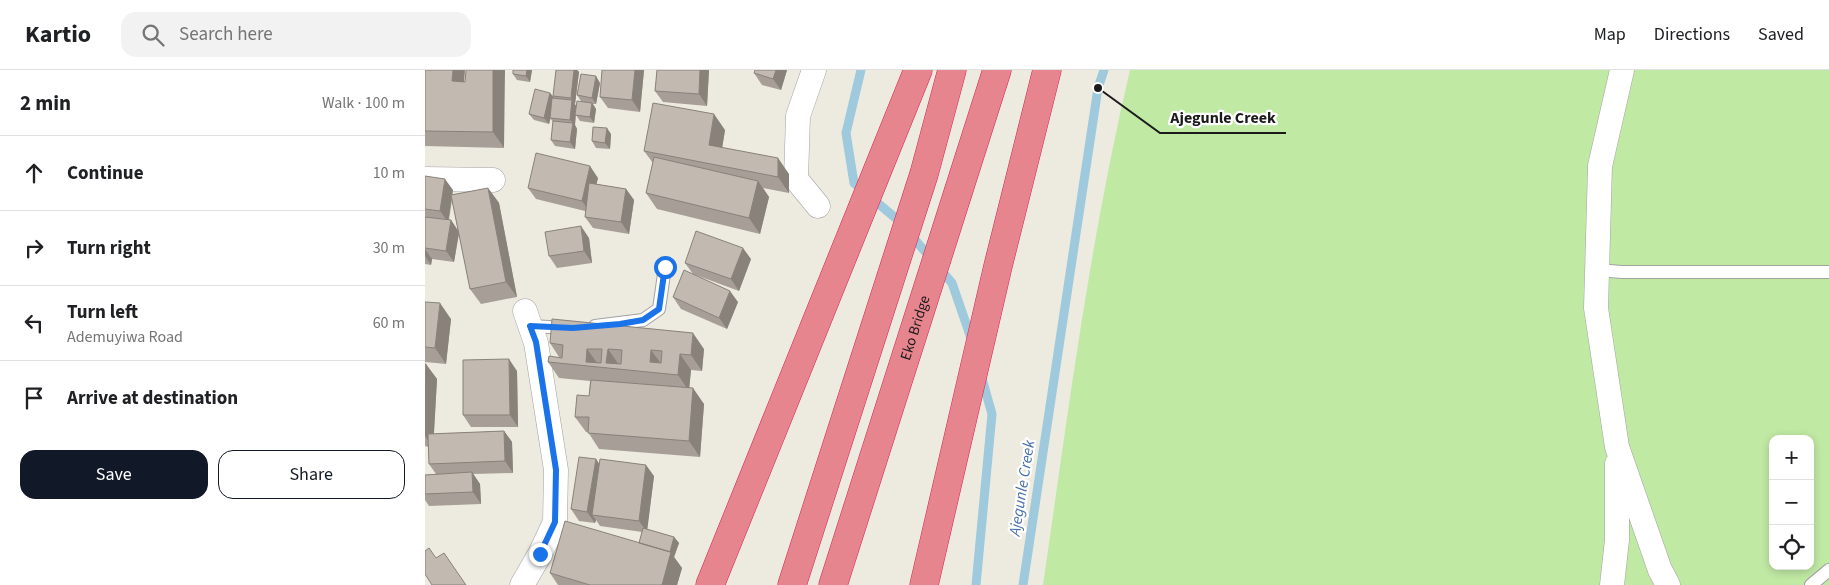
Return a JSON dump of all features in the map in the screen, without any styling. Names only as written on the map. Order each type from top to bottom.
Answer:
[{"type":"highway","points":[[709,585],[918,70]]},
{"type":"highway","points":[[792,585],[924,174],[952,70]]},
{"type":"highway","name":"Eko Bridge","points":[[833,585],[997,70]]},
{"type":"highway","points":[[924,585],[998,266],[1047,70]]},
{"type":"street","points":[[814,70],[798,116],[796,179],[818,206]]},
{"type":"street","points":[[1612,585],[1617,540],[1617,447],[1595,308],[1600,166],[1622,70]]},
{"type":"street","points":[[425,179],[493,180]]},
{"type":"street","points":[[522,585],[540,554],[555,522],[556,470],[536,342],[528,318]]},
{"type":"street","points":[[1617,447],[1660,570],[1668,585]]},
{"type":"lane","points":[[528,318],[573,328],[643,320],[659,309],[665,267]]},
{"type":"lane","points":[[1597,270],[1622,272],[1829,272]]},
{"type":"lane","points":[[1811,585],[1829,570]]},
{"type":"green space","points":[[1130,70],[1829,70],[1829,585],[1043,585],[1081,326],[1103,198]]},
{"type":"building","points":[[425,70],[453,70],[452,81],[465,82],[466,70],[493,70],[493,132],[425,131]]},
{"type":"building","points":[[513,70],[527,70],[526,76],[513,74]]},
{"type":"building","points":[[556,70],[574,70],[571,98],[553,96]]},
{"type":"building","points":[[602,70],[635,70],[632,100],[600,97]]},
{"type":"building","points":[[657,70],[700,70],[699,94],[655,91]]},
{"type":"building","points":[[755,70],[776,70],[773,79],[754,73]]},
{"type":"building","points":[[581,74],[596,76],[592,98],[577,95]]},
{"type":"building","points":[[535,89],[550,93],[544,118],[529,114]]},
{"type":"building","points":[[552,98],[572,100],[570,120],[550,118]]},
{"type":"building","points":[[577,101],[592,103],[590,117],[575,115]]},
{"type":"building","points":[[653,103],[714,114],[709,145],[778,158],[778,177],[644,151]]},
{"type":"building","points":[[553,121],[573,123],[570,142],[551,140]]},
{"type":"building","points":[[593,127],[607,128],[605,143],[592,141]]},
{"type":"building","points":[[536,153],[590,166],[582,201],[528,188]]},
{"type":"building","points":[[654,157],[758,181],[749,218],[646,193]]},
{"type":"building","points":[[425,176],[445,179],[440,211],[425,209]]},
{"type":"building","points":[[589,183],[626,189],[621,222],[585,217]]},
{"type":"building","points":[[488,188],[506,282],[470,289],[451,195]]},
{"type":"building","points":[[425,217],[451,220],[446,251],[425,248]]},
{"type":"building","points":[[581,226],[584,251],[549,256],[545,232]]},
{"type":"building","points":[[696,231],[743,248],[731,279],[685,263]]},
{"type":"building","points":[[684,270],[730,291],[719,318],[673,297]]},
{"type":"building","points":[[425,302],[440,303],[435,348],[425,347]]},
{"type":"building","points":[[552,319],[693,333],[691,355],[680,354],[678,375],[548,362],[549,356],[562,358],[563,345],[550,343]],"holes":[[[587,349],[602,349],[601,363],[586,362]],[[608,349],[622,350],[621,364],[606,363]],[[651,350],[662,351],[661,363],[650,362]]]},
{"type":"building","points":[[509,359],[510,415],[463,415],[463,360]]},
{"type":"building","points":[[591,380],[693,388],[689,441],[588,433],[589,417],[575,417],[577,395],[589,396]]},
{"type":"building","points":[[504,431],[505,461],[429,464],[428,434]]},
{"type":"building","points":[[579,457],[596,459],[587,512],[571,509]]},
{"type":"building","points":[[600,459],[646,465],[639,521],[592,515]]},
{"type":"building","points":[[472,472],[473,492],[425,494],[425,475]]},
{"type":"building","points":[[565,521],[671,552],[662,585],[590,585],[550,573]]},
{"type":"building","points":[[643,528],[674,537],[670,552],[639,543]]},
{"type":"building","points":[[429,548],[436,558],[444,553],[466,585],[432,585],[425,574],[425,551]]},
{"type":"waterway","points":[[861,70],[846,133],[854,183],[899,221],[952,283],[972,341]]},
{"type":"waterway","name":"Ajegunle Creek","points":[[1023,585],[1098,88],[1104,70]]},
{"type":"waterway","points":[[976,585],[992,414],[981,375]]},
{"type":"place","name":"Ajegunle Creek","points":[[1098,88]]},
{"type":"route","points":[[540,554],[555,522],[556,470],[536,342],[530,326],[573,328],[643,320],[659,309],[665,267]]}]
